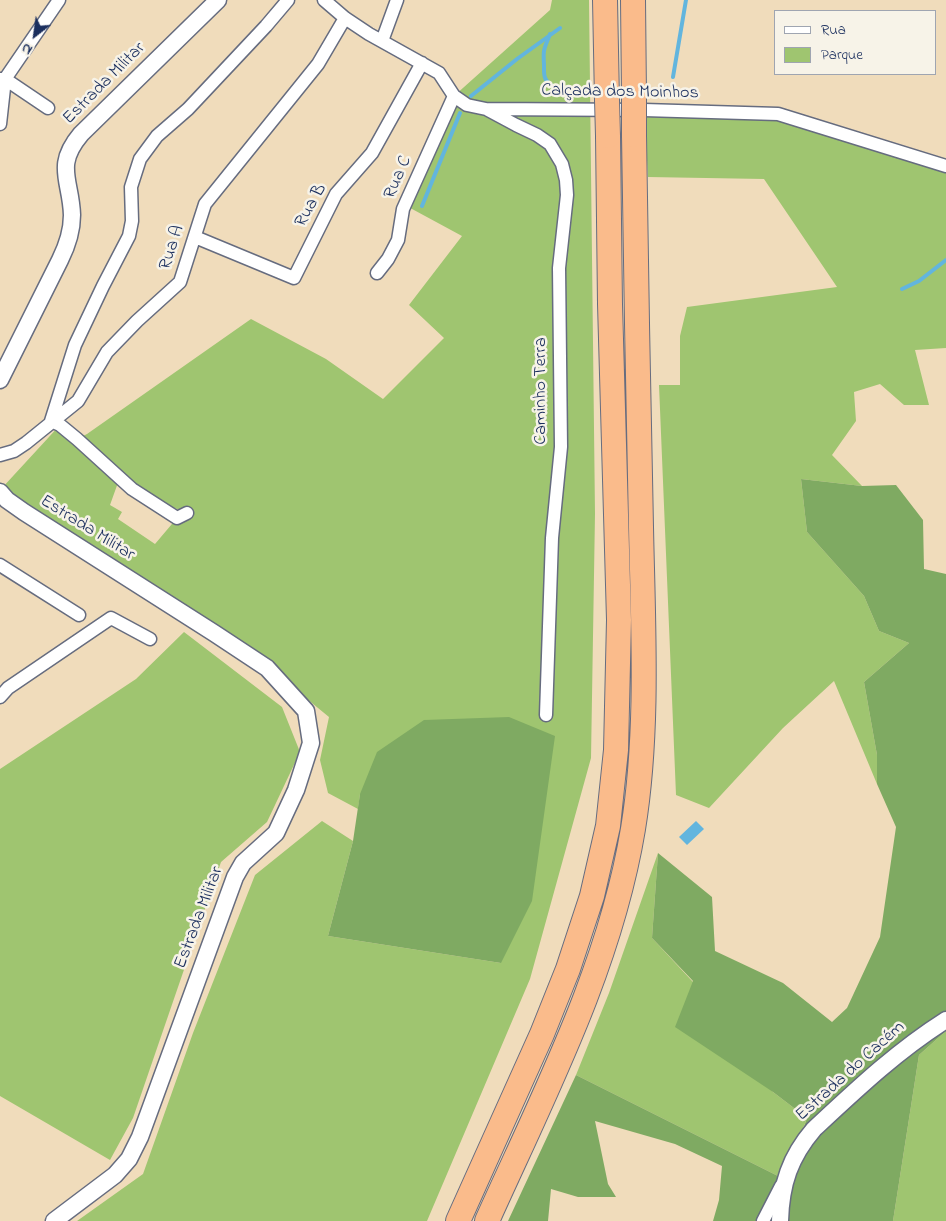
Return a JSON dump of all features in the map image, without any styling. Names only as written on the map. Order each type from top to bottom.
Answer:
[{"type":"highway","points":[[458,1221],[542,1034],[568,969],[592,896],[608,826],[616,750],[619,620],[610,304],[605,0]]},
{"type":"highway","points":[[487,1221],[566,1045],[593,978],[616,904],[633,829],[642,749],[643,640],[634,135],[634,5]]},
{"type":"street","points":[[0,124],[2,79],[59,0]]},
{"type":"street","name":"Estrada Militar","points":[[0,380],[60,260],[68,240],[72,215],[65,165],[71,148],[81,134],[218,0]]},
{"type":"street","points":[[187,513],[177,518],[132,489],[77,439],[60,425],[51,421],[75,345],[129,236],[132,221],[131,187],[140,159],[157,136],[188,109],[288,0]]},
{"type":"street","points":[[324,0],[345,18],[382,41],[439,72],[454,96]]},
{"type":"street","points":[[382,41],[397,0]]},
{"type":"street","name":"Rua A","points":[[0,455],[14,451],[26,443],[78,401],[107,352],[137,321],[180,282],[205,204],[318,64],[345,18]]},
{"type":"street","name":"Rua B","points":[[195,237],[294,278],[336,194],[372,153],[422,63]]},
{"type":"street","points":[[2,79],[48,108]]},
{"type":"street","name":"Calçada dos Moinhos","points":[[454,96],[468,105],[486,109],[644,110],[778,114],[946,166]]},
{"type":"street","name":"Rua C","points":[[377,273],[388,259],[398,240],[403,209],[454,96]]},
{"type":"street","name":"Caminho Terra","points":[[486,109],[516,126],[538,135],[550,144],[562,164],[566,180],[567,195],[559,268],[560,446],[552,538],[546,715]]},
{"type":"street","name":"Estrada Militar","points":[[0,492],[7,500],[24,512],[267,668],[306,711],[311,743],[296,790],[276,834],[243,863],[235,877],[140,1136],[129,1159],[115,1175],[54,1221]]},
{"type":"street","points":[[0,565],[79,615]]},
{"type":"street","points":[[3,688],[111,618],[150,639]]},
{"type":"street","name":"Estrada do Cacém","points":[[780,1221],[780,1204],[788,1172],[797,1151],[814,1129],[889,1060],[946,1020]]},
{"type":"street","points":[[763,1221],[788,1172]]},
{"type":"green space","points":[[552,0],[589,0],[595,514],[591,758],[530,979],[427,1221],[77,1221],[143,1174],[193,1033],[255,875],[322,821],[353,841],[328,936],[501,963],[360,794],[358,809],[328,793],[320,760],[329,717],[229,635],[2,488],[60,425],[77,439],[87,434],[251,319],[326,359],[383,399],[444,338],[409,305],[462,236],[401,203],[454,96],[550,10]],"holes":[[[120,477],[142,495],[187,513],[177,518],[155,544],[118,519],[122,512],[110,505]]]},
{"type":"green space","points":[[644,110],[778,114],[946,163],[946,348],[915,350],[929,405],[904,405],[880,384],[854,392],[856,421],[832,455],[862,486],[801,479],[807,532],[864,596],[879,631],[909,643],[864,682],[877,755],[877,784],[834,681],[783,728],[709,808],[676,795],[659,385],[680,385],[680,336],[687,307],[837,287],[764,179],[648,177]]},
{"type":"green space","points":[[801,479],[862,486],[896,485],[923,520],[924,569],[946,574],[946,1031],[919,1055],[893,1221],[780,1221],[788,1172],[807,1118],[773,1092],[675,1027],[693,981],[652,938],[658,853],[712,897],[715,951],[783,983],[832,1022],[847,1008],[880,937],[896,827],[877,784],[877,755],[864,682],[909,643],[879,631],[864,596],[807,532]]},
{"type":"green space","points":[[184,632],[282,707],[300,752],[267,822],[221,862],[133,1118],[110,1160],[0,1096],[0,769],[136,679]]},
{"type":"green space","points":[[509,717],[555,736],[532,901],[501,963],[328,936],[353,841],[360,794],[377,752],[424,720]]},
{"type":"green space","points":[[658,853],[652,938],[693,982],[773,1092],[807,1118],[784,1179],[576,1075],[609,993]]},
{"type":"green space","points":[[946,1031],[946,1221],[893,1221],[919,1055]]},
{"type":"green space","points":[[576,1075],[784,1179],[763,1221],[713,1221],[719,1200],[722,1166],[675,1144],[595,1121],[608,1184],[616,1197],[578,1197],[551,1189],[548,1221],[508,1221]]},
{"type":"water","points":[[696,821],[704,829],[687,845],[679,837]]},
{"type":"waterway","points":[[673,77],[686,0]]},
{"type":"waterway","points":[[471,96],[560,28]]},
{"type":"waterway","points":[[550,34],[544,52],[544,72],[546,79],[552,86]]},
{"type":"waterway","points":[[422,206],[460,113]]},
{"type":"waterway","points":[[902,289],[919,281],[946,260]]}]
